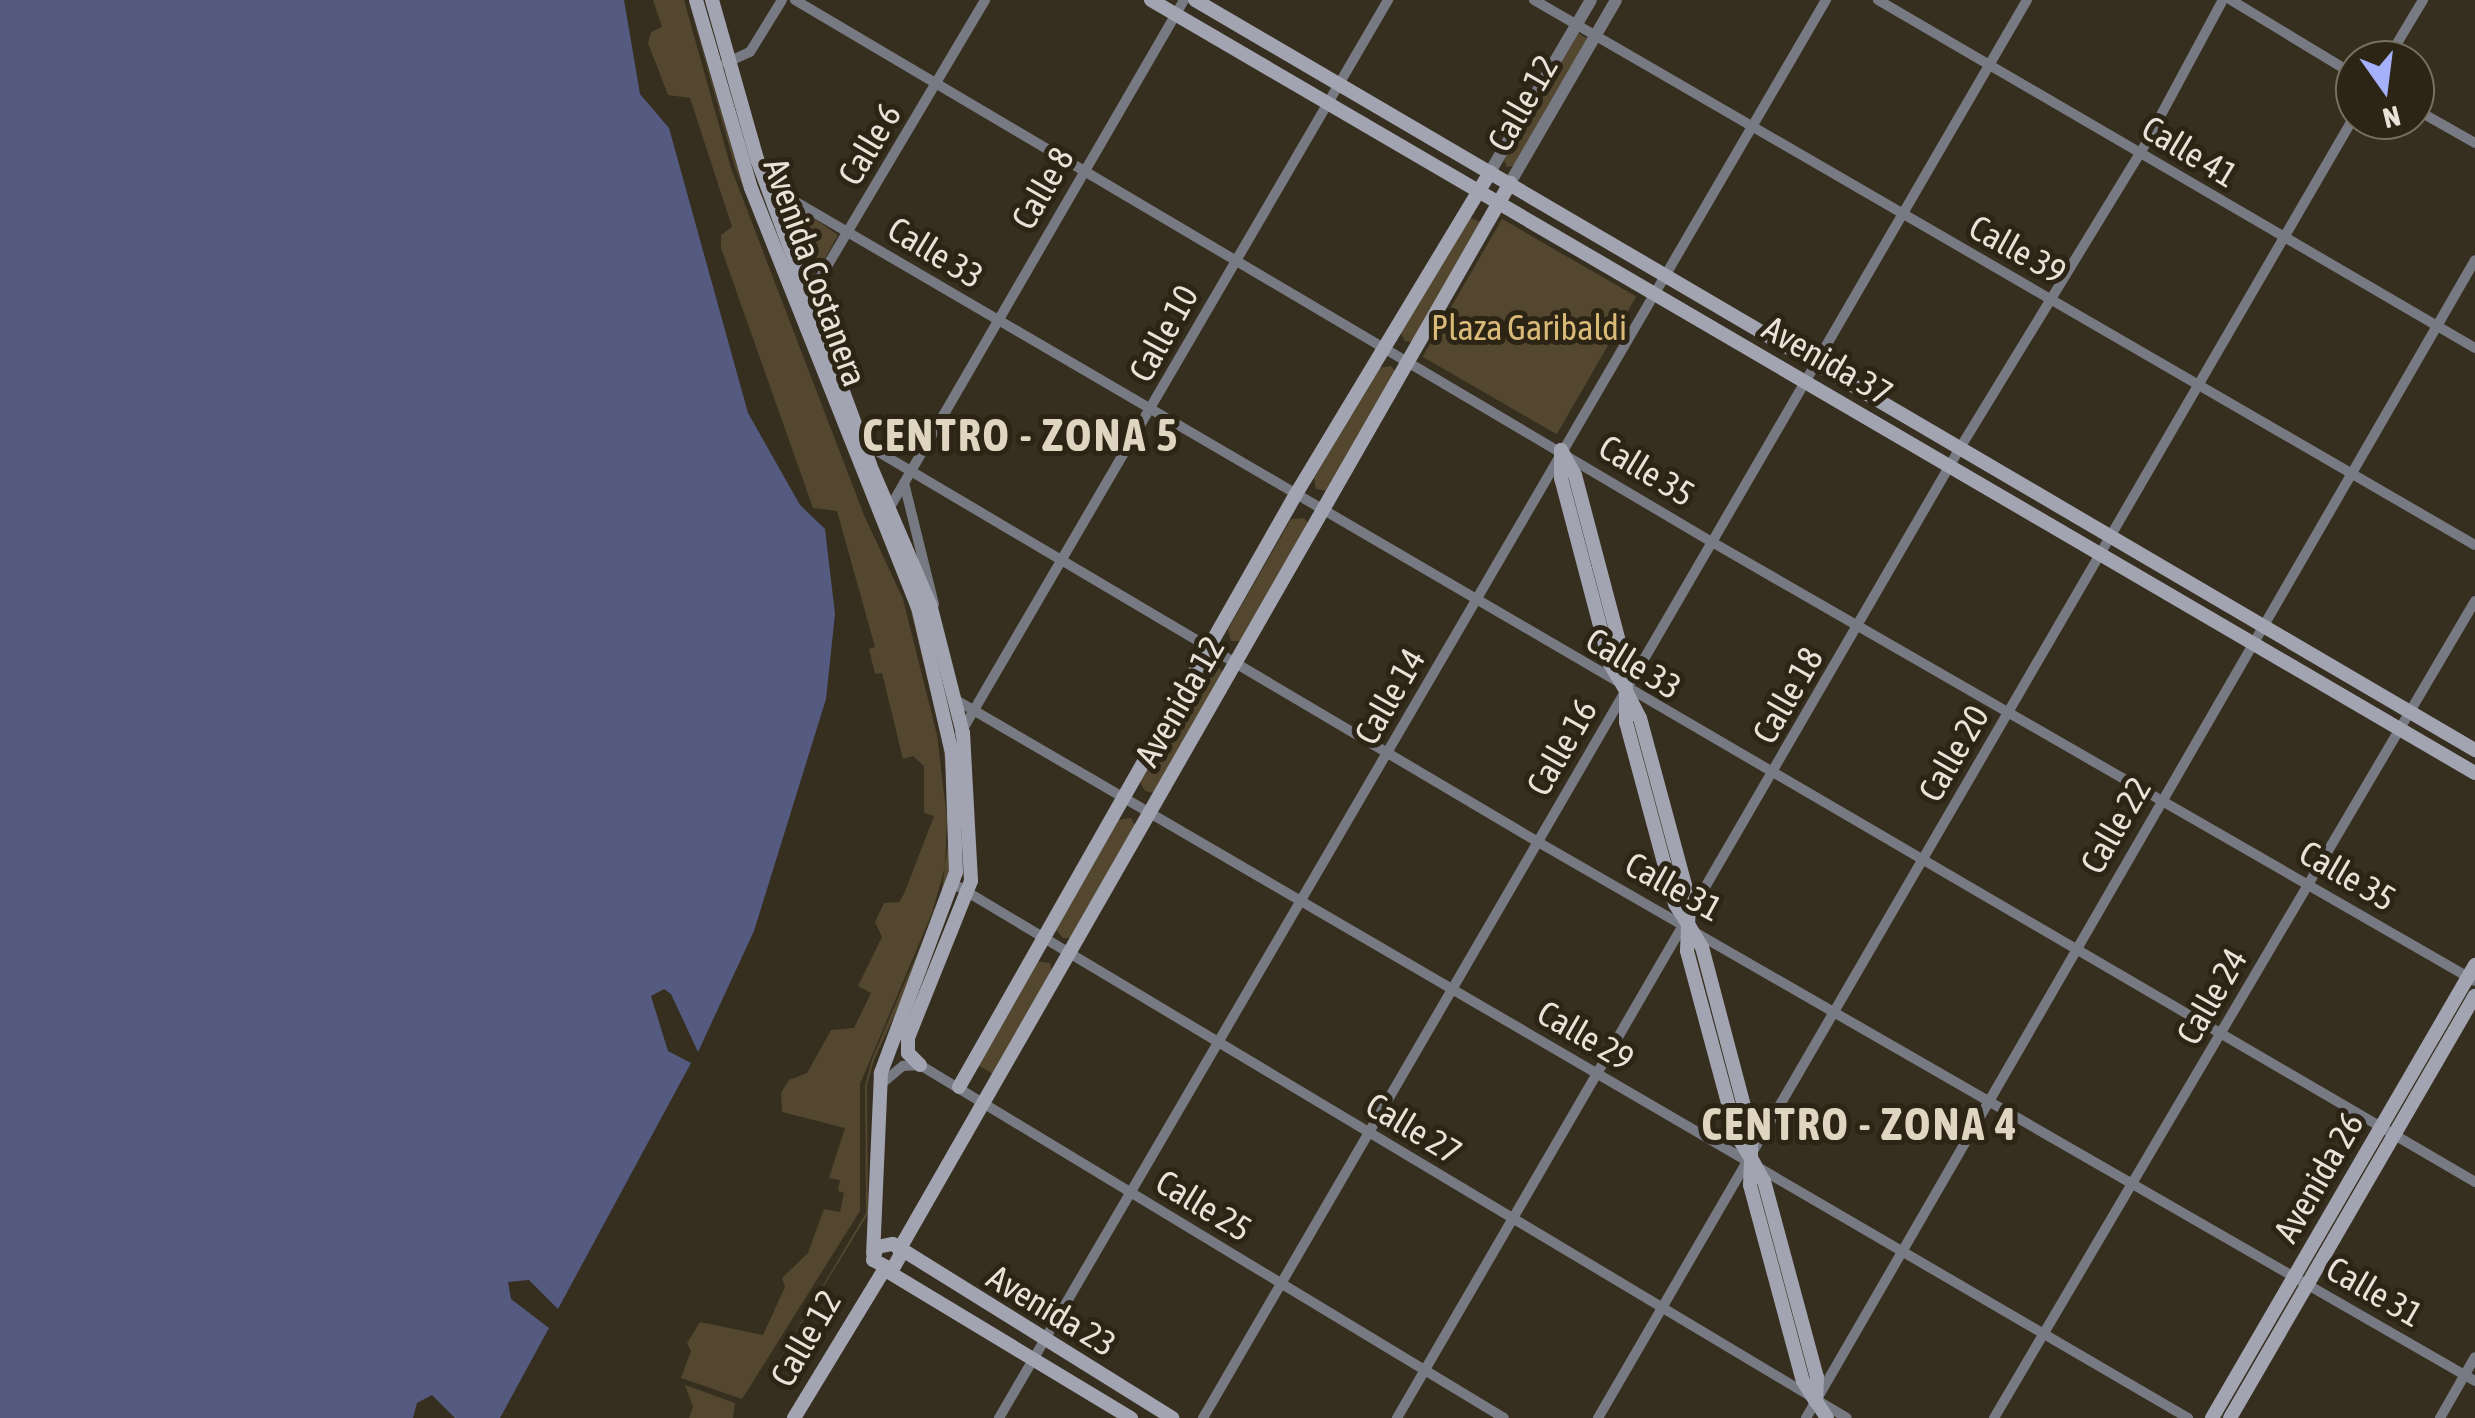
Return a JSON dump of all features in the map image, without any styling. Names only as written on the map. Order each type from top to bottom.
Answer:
[{"type":"main road","name":"Avenida Costanera","points":[[696,0],[938,630],[956,700],[958,817],[954,884],[877,1089],[879,1264]]},
{"type":"main road","name":"Avenida Costanera","points":[[712,0],[751,188],[847,439],[918,607],[956,735],[972,814],[969,894],[908,1038],[908,1053],[920,1065]]},
{"type":"main road","name":"Avenida 37","points":[[1151,0],[2475,773]]},
{"type":"main road","name":"Avenida 37","points":[[1195,0],[2475,750]]},
{"type":"main road","name":"Avenida 12","points":[[959,1087],[1296,494],[1476,189],[1490,172]]},
{"type":"main road","name":"Avenida 12","points":[[900,1252],[982,1101],[1502,205],[1510,183]]},
{"type":"main road","points":[[1560,450],[1590,530],[1624,660],[1626,691],[1640,718],[1684,882],[1688,924],[1702,947],[1751,1132],[1751,1158],[1764,1181],[1784,1252],[1817,1377],[1816,1418]]},
{"type":"main road","name":"Avenida 26","points":[[2212,1418],[2301,1280],[2473,974]]},
{"type":"main road","name":"Avenida 26","points":[[2388,1131],[2475,996]]},
{"type":"main road","points":[[879,1264],[885,1243],[900,1252]]},
{"type":"main road","name":"Calle 12","points":[[794,1418],[879,1264],[898,1265],[900,1252]]},
{"type":"main road","name":"Avenida 23","points":[[900,1252],[1172,1418]]},
{"type":"main road","name":"Avenida 23","points":[[879,1264],[1131,1418]]},
{"type":"main road","name":"Avenida 26","points":[[2230,1418],[2301,1280]]},
{"type":"main road","points":[[1816,1401],[1826,1418]]},
{"type":"street","points":[[723,64],[750,52],[782,0]]},
{"type":"street","name":"Calle 35","points":[[795,0],[1385,345],[1712,542],[1860,622],[2308,884],[2473,974]]},
{"type":"street","name":"Calle 6","points":[[799,314],[985,0]]},
{"type":"street","name":"Calle 8","points":[[889,509],[1184,0]]},
{"type":"street","name":"Calle 10","points":[[956,735],[976,712],[1061,558],[1152,410],[1337,82],[1388,0]]},
{"type":"street","name":"Calle 39","points":[[1534,0],[2475,546]]},
{"type":"street","name":"Calle 12","points":[[1490,172],[1591,0]]},
{"type":"street","name":"Calle 12","points":[[1510,183],[1616,0]]},
{"type":"street","name":"Calle 14","points":[[998,1418],[1477,600],[1650,292],[1826,0]]},
{"type":"street","name":"Calle 41","points":[[1878,0],[2475,348]]},
{"type":"street","name":"Calle 16","points":[[1204,1418],[2027,0]]},
{"type":"street","points":[[2227,0],[2335,63]]},
{"type":"street","name":"Calle 18","points":[[1398,1418],[1512,1219],[1601,1076],[1949,466],[2048,297],[2141,152],[2227,0]]},
{"type":"street","points":[[2400,40],[2423,0]]},
{"type":"street","points":[[2435,121],[2475,144]]},
{"type":"street","name":"Calle 20","points":[[1598,1418],[2340,140]]},
{"type":"street","name":"Calle 33","points":[[767,186],[1626,691],[2475,1182]]},
{"type":"street","name":"Calle 22","points":[[1806,1418],[2475,260]]},
{"type":"street","name":"Calle 31","points":[[847,439],[863,441],[1538,842],[1688,924],[2470,1378]]},
{"type":"street","points":[[904,483],[938,630]]},
{"type":"street","name":"Calle 24","points":[[1994,1418],[2475,600]]},
{"type":"street","name":"Calle 29","points":[[956,700],[1125,795],[1601,1076],[1751,1158],[2188,1418]]},
{"type":"street","name":"Calle 27","points":[[954,884],[1847,1418]]},
{"type":"street","points":[[877,1089],[896,1070],[920,1065]]},
{"type":"street","name":"Calle 25","points":[[920,1065],[1504,1418]]},
{"type":"street","points":[[2440,1418],[2470,1378],[2475,1357]]},
{"type":"green space","points":[[653,0],[684,0],[731,168],[864,515],[903,599],[937,735],[947,819],[945,867],[932,913],[860,1084],[860,1211],[742,1399],[681,1378],[691,1351],[687,1343],[700,1322],[763,1335],[785,1287],[782,1278],[808,1253],[824,1209],[840,1212],[844,1193],[838,1191],[840,1180],[829,1178],[845,1128],[782,1112],[781,1093],[789,1080],[807,1073],[831,1030],[854,1028],[871,993],[858,986],[882,937],[875,922],[884,903],[899,902],[904,894],[934,816],[924,813],[924,766],[913,756],[903,759],[882,673],[875,674],[869,649],[875,647],[837,511],[813,508],[721,248],[721,235],[732,227],[690,98],[668,95],[648,43],[651,32],[662,27]]},
{"type":"green space","points":[[688,0],[737,166],[909,596],[944,736],[953,818],[951,869],[944,898],[874,1060],[867,1085],[868,1214],[766,1381],[866,1213],[865,1085],[872,1059],[941,898],[951,818],[942,737],[907,596],[735,167]]},
{"type":"green space","points":[[1578,33],[1588,39],[1514,166],[1507,167],[1504,160]]},
{"type":"green space","points":[[802,210],[838,235],[819,269],[807,265],[790,218]]},
{"type":"green space","points":[[1468,217],[1481,222],[1414,342],[1405,341],[1400,332]]},
{"type":"green space","name":"Plaza Garibaldi","points":[[1502,219],[1636,296],[1557,434],[1422,357]]},
{"type":"green space","points":[[1391,366],[1395,371],[1327,491],[1316,489],[1314,478],[1378,368]]},
{"type":"green space","points":[[1304,518],[1308,523],[1242,641],[1231,641],[1228,629],[1291,519]]},
{"type":"green space","points":[[1218,666],[1223,673],[1154,793],[1145,791],[1140,782],[1205,667]]},
{"type":"green space","points":[[1131,818],[1135,826],[1071,938],[1063,938],[1056,930],[1117,820]]},
{"type":"green space","points":[[1037,961],[1050,963],[1052,972],[993,1074],[976,1064]]},
{"type":"green space","points":[[685,1385],[735,1403],[733,1418],[689,1418],[693,1407]]},
{"type":"water","points":[[0,0],[624,0],[640,94],[669,128],[748,413],[800,505],[825,529],[835,614],[826,699],[754,931],[698,1052],[671,994],[664,989],[651,996],[668,1051],[691,1063],[558,1309],[529,1280],[508,1282],[511,1299],[549,1328],[500,1418],[455,1418],[432,1395],[417,1403],[413,1418],[0,1418]]},
{"type":"district","name":"CENTRO - ZONA 5","points":[[1021,436]]},
{"type":"district","name":"CENTRO - ZONA 4","points":[[1860,1125]]}]
